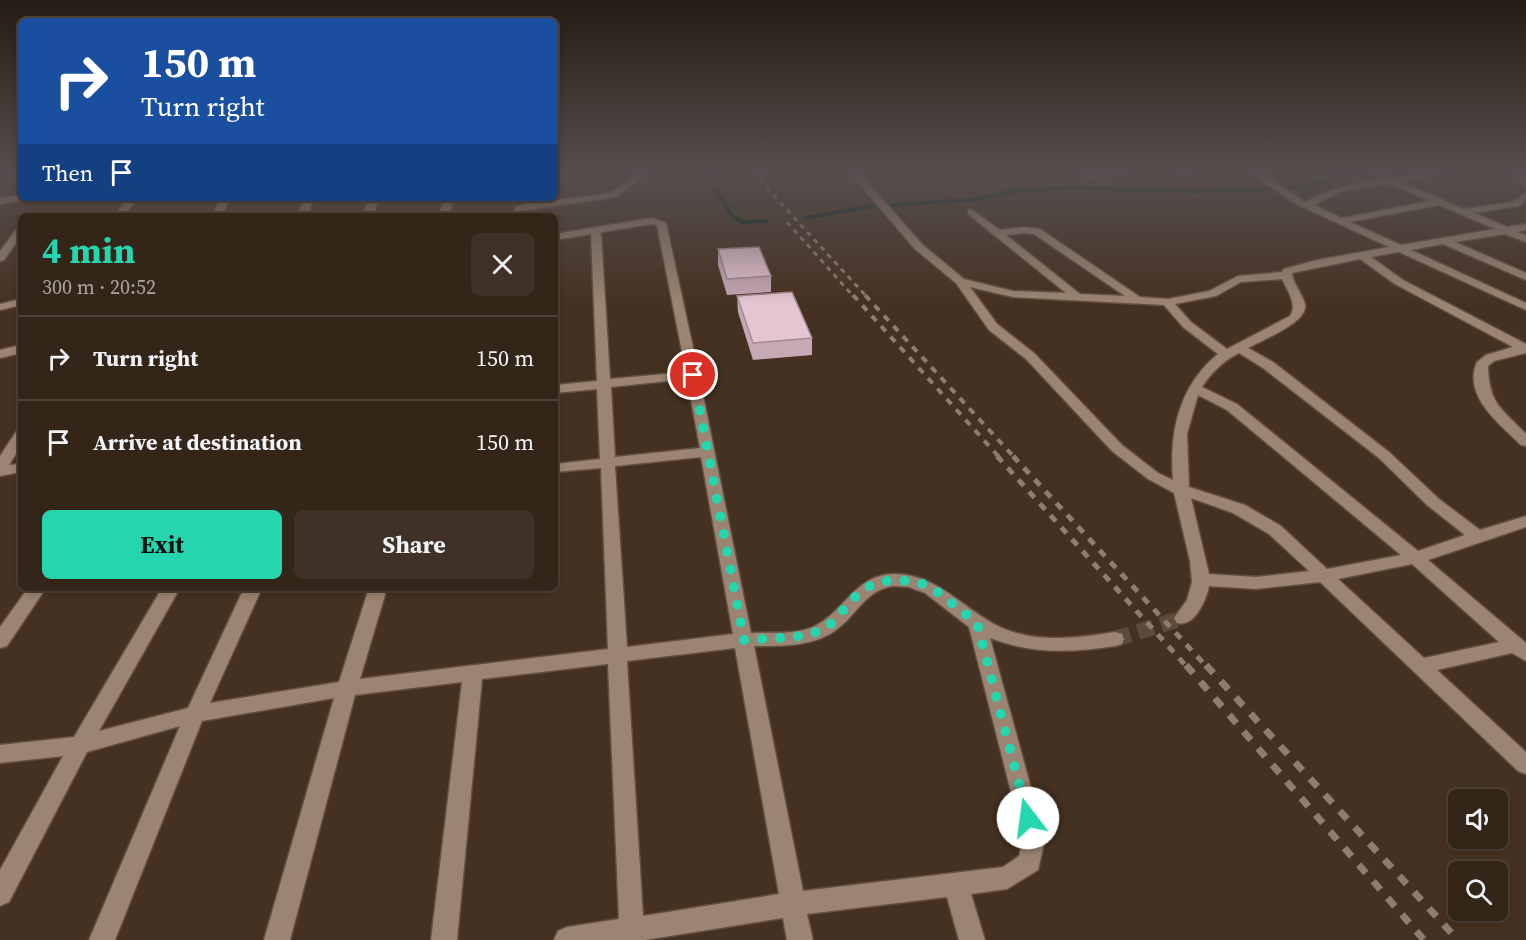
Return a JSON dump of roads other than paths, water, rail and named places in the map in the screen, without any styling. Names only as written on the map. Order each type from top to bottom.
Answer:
[{"type":"street","points":[[894,217],[918,247],[960,281],[993,327],[1029,356],[1117,448],[1146,471],[1179,489],[1239,509],[1275,530],[1526,765]]},
{"type":"street","points":[[977,217],[1076,296]]},
{"type":"street","points":[[1332,217],[1526,307]]},
{"type":"street","points":[[1341,221],[1363,217]]},
{"type":"street","points":[[1475,217],[1526,238]]},
{"type":"street","points":[[558,237],[652,221],[661,223],[708,452],[800,940]]},
{"type":"street","points":[[960,281],[1013,294],[1168,302],[1212,294],[1238,279],[1286,275],[1288,271],[1297,268],[1442,240],[1526,227]]},
{"type":"street","points":[[596,231],[602,384],[609,462],[632,934]]},
{"type":"street","points":[[999,233],[1037,231],[1136,299]]},
{"type":"street","points":[[0,258],[18,233]]},
{"type":"street","points":[[1442,240],[1526,277]]},
{"type":"street","points":[[1362,255],[1399,282],[1525,348]]},
{"type":"street","points":[[1183,618],[1194,605],[1202,580],[1179,489],[1177,455],[1183,415],[1195,389],[1211,365],[1232,351],[1294,318],[1299,312],[1299,304],[1286,275]]},
{"type":"street","points":[[1168,302],[1184,322],[1232,351],[1268,365],[1384,454],[1433,502],[1478,537]]},
{"type":"street","points":[[0,307],[18,303]]},
{"type":"street","points":[[1525,348],[1490,358],[1482,365],[1482,388],[1488,402],[1519,426],[1526,442]]},
{"type":"street","points":[[0,354],[18,350]]},
{"type":"street","points":[[558,389],[693,375]]},
{"type":"street","points":[[1195,389],[1232,407],[1521,649]]},
{"type":"street","points":[[0,469],[18,440]]},
{"type":"street","points":[[558,468],[708,452]]},
{"type":"street","points":[[0,469],[18,468]]},
{"type":"street","points":[[1202,580],[1256,582],[1322,576],[1415,558],[1526,521]]},
{"type":"street","points":[[0,754],[80,745],[195,714],[347,688],[744,640],[796,637],[814,633],[829,626],[855,597],[870,586],[890,580],[912,581],[930,586],[977,623],[1015,641],[1047,646],[1078,646],[1115,639]]},
{"type":"street","points":[[0,641],[36,591]]},
{"type":"street","points":[[0,894],[80,745],[169,591]]},
{"type":"street","points":[[102,940],[195,714],[252,591]]},
{"type":"street","points":[[277,940],[347,688],[377,591]]},
{"type":"street","points":[[567,940],[632,934],[794,904],[1007,878],[1030,862],[1034,839],[977,623]]},
{"type":"street","points":[[1420,666],[1521,649]]},
{"type":"street","points":[[444,940],[473,674]]},
{"type":"street","points":[[956,885],[972,940]]},
{"type":"waterway","points":[[733,217],[743,222],[766,221]]},
{"type":"waterway","points":[[806,218],[812,217]]},
{"type":"tunnel","points":[[1115,639],[1183,618]]},
{"type":"railway","points":[[793,217],[867,297]]},
{"type":"railway","points":[[787,222],[854,297]]},
{"type":"railway","points":[[853,295],[999,457]]},
{"type":"railway","points":[[865,295],[1014,457]]},
{"type":"railway","points":[[997,456],[1187,667]]},
{"type":"railway","points":[[1013,456],[1207,667]]},
{"type":"railway","points":[[1186,665],[1424,940]]},
{"type":"railway","points":[[1206,665],[1458,940]]}]
